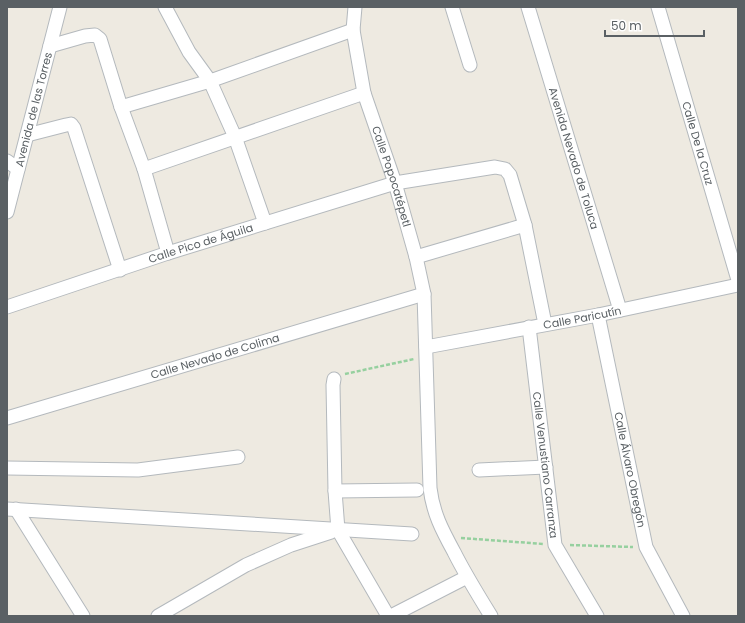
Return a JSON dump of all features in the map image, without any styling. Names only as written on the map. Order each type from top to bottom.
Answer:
[{"type":"street","name":"Avenida de las Torres","points":[[7,212],[60,7]]},
{"type":"street","points":[[165,7],[189,52],[210,81],[235,137],[265,223]]},
{"type":"street","name":"Calle Popocatépetl","points":[[355,7],[353,30],[364,93],[395,182],[416,257],[424,294],[430,488],[432,503],[436,518],[467,577],[491,616]]},
{"type":"street","points":[[452,7],[470,65]]},
{"type":"street","name":"Avenida Nevado de Toluca","points":[[528,7],[620,310]]},
{"type":"street","name":"Calle De la Cruz","points":[[658,7],[738,280]]},
{"type":"street","points":[[121,108],[210,81],[353,30]]},
{"type":"street","points":[[50,46],[86,36],[95,35],[100,39],[121,108],[144,169],[168,253]]},
{"type":"street","points":[[144,169],[364,93]]},
{"type":"street","points":[[27,135],[71,124],[74,128],[120,270]]},
{"type":"street","points":[[7,161],[18,169]]},
{"type":"street","name":"Calle Pico de Águila","points":[[7,307],[168,253],[395,182],[495,167],[505,169],[510,175],[525,225]]},
{"type":"street","points":[[416,257],[525,225],[545,324]]},
{"type":"street","name":"Calle Paricutín","points":[[426,352],[529,327],[598,315],[738,285]]},
{"type":"street","name":"Calle Nevado de Colima","points":[[7,418],[424,294]]},
{"type":"street","name":"Calle Álvaro Obregón","points":[[598,315],[646,547],[683,616]]},
{"type":"street","name":"Calle Venustiano Carranza","points":[[529,327],[555,545],[597,616]]},
{"type":"street","points":[[334,379],[338,530],[390,616],[467,577]]},
{"type":"street","points":[[7,468],[138,470],[238,457]]},
{"type":"street","points":[[479,470],[546,467]]},
{"type":"street","points":[[336,491],[417,490]]},
{"type":"street","points":[[11,509],[412,534]]},
{"type":"street","points":[[11,509],[83,616]]},
{"type":"street","points":[[158,616],[246,565],[291,545],[338,530]]},
{"type":"path","points":[[334,379],[337,376],[426,352]]}]
